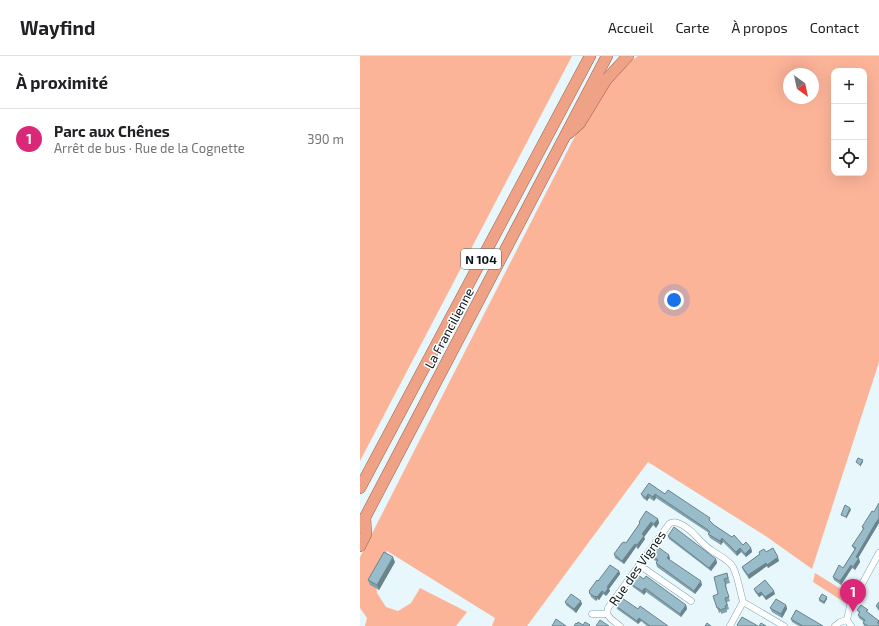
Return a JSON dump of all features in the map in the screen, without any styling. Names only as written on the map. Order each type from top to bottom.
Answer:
[{"type":"highway","points":[[567,98],[567,85],[582,56]]},
{"type":"highway","name":"La Francilienne","points":[[360,488],[590,56]]},
{"type":"highway","name":"La Francilienne","points":[[363,522],[607,56]]},
{"type":"highway","points":[[566,136],[580,123],[606,80],[628,56]]},
{"type":"highway","points":[[360,546],[366,534],[363,522]]},
{"type":"street","name":"Rue des Vignes","points":[[607,614],[608,608],[669,524],[673,522],[678,523],[692,532],[700,541],[732,565],[736,574],[743,602]]},
{"type":"street","points":[[846,623],[850,606],[879,553]]},
{"type":"street","points":[[639,565],[691,601]]},
{"type":"street","points":[[730,626],[743,602],[784,626]]},
{"type":"street","points":[[592,614],[607,614],[620,626]]},
{"type":"street","points":[[835,626],[840,622],[852,626]]},
{"type":"shaded area","points":[[360,56],[572,56],[360,461]]},
{"type":"shaded area","points":[[638,56],[879,56],[879,362],[812,569],[767,537],[648,462],[527,626],[492,626],[495,618],[387,551],[375,578],[377,593],[386,607],[398,611],[411,603],[420,588],[467,612],[456,626],[365,626],[367,618],[360,608],[360,557],[573,140],[601,95],[627,64]]},
{"type":"shaded area","points":[[815,573],[849,594],[844,602],[813,582]]},
{"type":"building","points":[[858,458],[863,460],[860,465],[856,462]]},
{"type":"building","points":[[649,483],[665,494],[668,490],[710,518],[709,520],[714,525],[732,537],[734,535],[743,545],[746,542],[751,548],[745,554],[740,548],[736,552],[722,538],[720,541],[708,534],[710,532],[708,530],[655,494],[653,497],[648,494],[646,498],[641,494]]},
{"type":"building","points":[[879,503],[879,518],[856,557],[859,558],[853,567],[851,565],[840,581],[833,577],[839,565],[843,568],[856,548],[852,546],[864,528],[862,527],[872,511],[874,512]]},
{"type":"building","points":[[845,505],[850,508],[846,517],[841,515]]},
{"type":"building","points":[[646,511],[658,519],[654,524],[651,522],[642,534],[644,536],[637,545],[635,544],[622,561],[614,554],[622,543],[626,543],[640,523],[639,522]]},
{"type":"building","points":[[674,527],[716,559],[709,568],[668,536]]},
{"type":"building","points":[[658,547],[669,555],[667,558],[701,581],[694,591],[656,563],[658,560],[652,556]]},
{"type":"building","points":[[773,548],[778,557],[767,565],[766,563],[748,575],[742,567],[760,554],[759,552],[764,549],[766,552]]},
{"type":"building","points":[[384,552],[393,557],[377,585],[368,580]]},
{"type":"building","points":[[610,565],[619,571],[607,587],[608,588],[605,593],[602,591],[597,597],[595,597],[589,593],[589,591]]},
{"type":"building","points":[[727,573],[728,578],[724,579],[729,597],[725,598],[727,605],[725,606],[726,608],[720,610],[717,608],[713,596],[718,594],[714,577]]},
{"type":"building","points":[[638,575],[644,579],[646,576],[686,605],[680,614],[645,588],[642,591],[631,584]]},
{"type":"building","points":[[765,580],[774,591],[765,597],[761,592],[758,594],[754,589]]},
{"type":"building","points":[[571,594],[581,601],[574,609],[565,602]]},
{"type":"building","points":[[822,594],[827,597],[824,602],[819,599]]},
{"type":"building","points":[[622,598],[638,609],[640,606],[668,626],[650,626],[639,618],[637,621],[616,606]]},
{"type":"building","points":[[776,599],[786,605],[781,614],[770,608]]},
{"type":"building","points":[[861,605],[879,621],[877,623],[879,623],[879,626],[868,626],[863,623],[865,620],[858,615],[860,612],[857,610]]},
{"type":"building","points":[[796,610],[823,626],[803,626],[791,619]]},
{"type":"building","points":[[742,617],[758,626],[738,626],[737,625]]},
{"type":"building","points":[[556,619],[566,626],[552,626]]},
{"type":"building","points":[[600,620],[609,626],[596,626]]},
{"type":"building","points":[[578,622],[583,625],[585,622],[590,625],[574,626]]},
{"type":"building","points":[[761,623],[766,626],[759,626]]},
{"type":"place","name":"Parc aux Chênes","points":[[853,612]]}]
